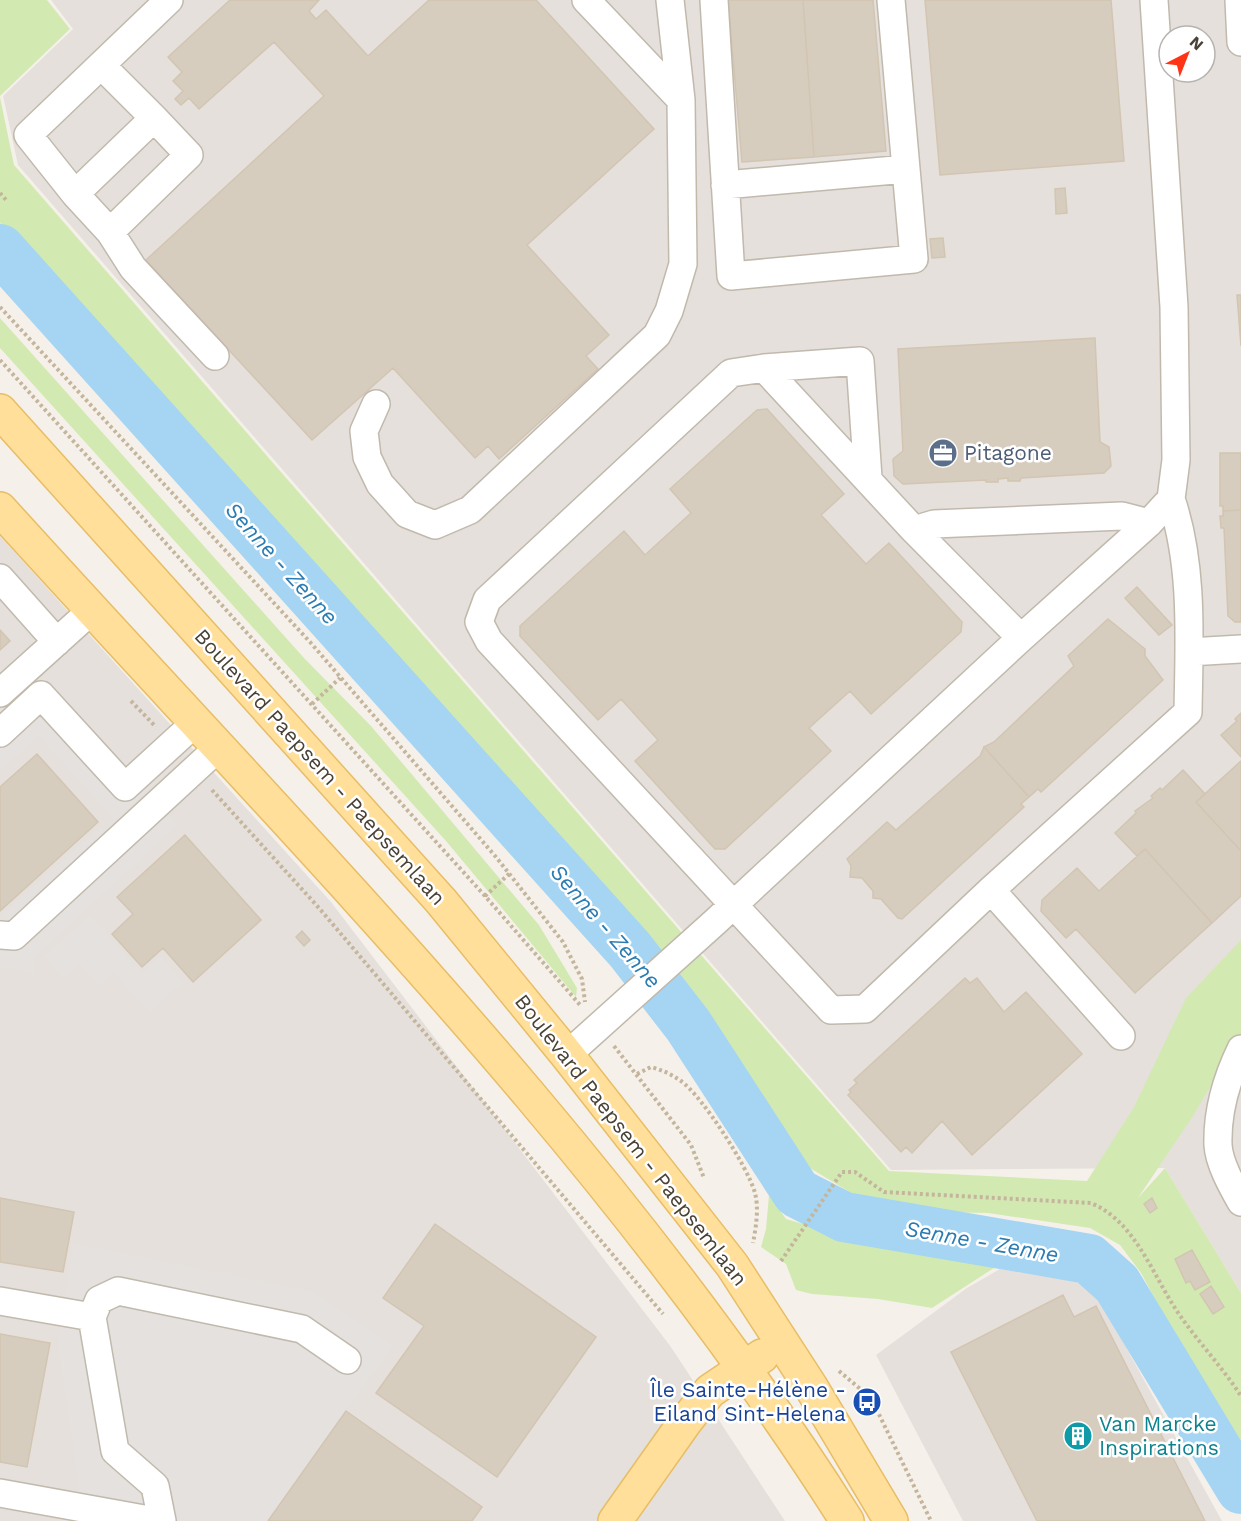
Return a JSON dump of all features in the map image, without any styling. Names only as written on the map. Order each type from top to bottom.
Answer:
[{"type":"main road","name":"Boulevard Paepsem - Paepsemlaan","points":[[0,411],[433,892],[567,1055],[732,1265],[781,1344],[811,1387],[891,1521]]},
{"type":"main road","points":[[0,509],[538,1102],[744,1366],[847,1521]]},
{"type":"main road","points":[[615,1521],[685,1422],[710,1391],[744,1366],[781,1344]]},
{"type":"lane","points":[[169,0],[28,135],[75,194],[110,232],[133,268],[215,357]]},
{"type":"lane","points":[[586,0],[681,100]]},
{"type":"lane","points":[[376,404],[364,431],[367,457],[380,484],[407,514],[435,525],[470,510],[657,334],[669,311],[683,264],[681,100],[670,0]]},
{"type":"lane","points":[[714,0],[731,276],[914,259],[891,0]]},
{"type":"lane","points":[[868,478],[860,362],[764,368],[731,373],[487,600],[479,622],[489,641],[724,913],[831,1010],[865,1009],[991,890],[1188,712],[1189,652],[1183,533],[1171,500],[1176,460],[1174,307],[1154,0]]},
{"type":"lane","points":[[1239,0],[1241,42]]},
{"type":"lane","points":[[102,66],[189,155],[110,232]]},
{"type":"lane","points":[[75,194],[154,118]]},
{"type":"lane","points":[[725,185],[906,169]]},
{"type":"lane","points":[[764,368],[914,530],[1021,638]]},
{"type":"lane","points":[[567,1055],[593,1015],[724,913],[1021,638],[1149,524],[1171,500]]},
{"type":"lane","points":[[914,530],[934,524],[1122,516],[1149,524]]},
{"type":"lane","points":[[0,578],[57,642]]},
{"type":"lane","points":[[0,693],[92,610]]},
{"type":"lane","points":[[1189,652],[1241,649]]},
{"type":"lane","points":[[0,733],[41,695],[148,813]]},
{"type":"lane","points":[[125,787],[195,723]]},
{"type":"lane","points":[[0,935],[14,936],[218,748]]},
{"type":"lane","points":[[991,890],[1121,1036]]},
{"type":"lane","points":[[1241,1049],[1229,1075],[1221,1110],[1218,1147],[1241,1202]]},
{"type":"lane","points":[[162,1521],[155,1486],[115,1451],[92,1317],[99,1300],[118,1291],[302,1329],[347,1360]]},
{"type":"lane","points":[[0,1300],[92,1317]]},
{"type":"lane","points":[[0,1493],[155,1521]]},
{"type":"path","points":[[0,193],[7,201]]},
{"type":"path","points":[[0,307],[310,642],[510,873],[563,942],[582,979],[586,1000],[593,1015]]},
{"type":"path","points":[[312,704],[340,678]]},
{"type":"path","points":[[124,692],[171,745]]},
{"type":"path","points":[[195,770],[327,917],[665,1317]]},
{"type":"path","points":[[485,896],[510,873]]},
{"type":"path","points":[[637,1074],[651,1067],[682,1082],[727,1140],[746,1170],[755,1193],[757,1221],[752,1246]]},
{"type":"path","points":[[781,1261],[842,1172],[855,1172],[870,1185],[884,1192],[1091,1203],[1105,1209],[1130,1233],[1174,1307],[1195,1336],[1220,1363],[1241,1396]]},
{"type":"shaded area","points":[[51,0],[1241,0],[1241,1293],[1165,1168],[891,1170],[18,165],[3,96],[73,29]]},
{"type":"shaded area","points":[[0,536],[331,902],[671,1347],[785,1521],[0,1521]]},
{"type":"shaded area","points":[[43,677],[146,792],[115,821],[39,736],[0,771],[0,716]]},
{"type":"shaded area","points":[[149,796],[177,825],[35,957],[33,973],[0,967],[0,917],[100,827],[107,834]]},
{"type":"shaded area","points":[[90,915],[142,973],[160,956],[183,982],[149,1013],[114,973],[99,986],[80,965],[64,979],[44,956]]},
{"type":"shaded area","points":[[73,1243],[311,1291],[393,1345],[268,1521],[80,1521],[80,1495],[58,1343]]},
{"type":"shaded area","points":[[1000,1269],[1091,1284],[1222,1521],[963,1521],[876,1355],[967,1288]]},
{"type":"green space","points":[[0,0],[47,0],[70,29],[0,96]]},
{"type":"green space","points":[[0,97],[14,165],[889,1171],[1087,1181],[1134,1107],[1186,998],[1241,940],[1241,1034],[1193,1116],[1138,1198],[1165,1168],[1241,1293],[1241,1449],[1230,1423],[1215,1410],[1217,1402],[1187,1358],[1141,1273],[1120,1245],[1090,1228],[988,1213],[881,1211],[795,1159],[728,1046],[416,689],[0,223]]},
{"type":"green space","points":[[0,318],[304,658],[371,726],[539,925],[577,988],[576,997],[446,841],[0,348]]},
{"type":"green space","points":[[769,1195],[786,1219],[830,1232],[890,1243],[1087,1267],[1085,1280],[997,1266],[932,1308],[878,1299],[812,1294],[796,1290],[786,1264],[761,1247],[766,1229]]},
{"type":"building","points":[[230,0],[319,0],[309,11],[316,19],[326,10],[368,56],[429,0],[536,0],[654,129],[527,245],[609,335],[586,356],[598,369],[499,459],[488,446],[475,458],[393,368],[312,440],[146,260],[324,96],[274,42],[199,109],[189,98],[181,105],[175,99],[183,91],[173,81],[182,72],[168,57]]},
{"type":"building","points":[[728,0],[803,0],[814,157],[742,162]]},
{"type":"building","points":[[803,0],[873,0],[886,151],[814,157]]},
{"type":"building","points":[[925,0],[1111,0],[1124,161],[940,175]]},
{"type":"building","points":[[1065,188],[1067,213],[1056,214],[1055,189]]},
{"type":"building","points":[[943,238],[945,257],[932,258],[930,239]]},
{"type":"building","points":[[1237,295],[1241,295],[1241,346]]},
{"type":"building","points":[[1095,338],[1100,442],[1109,447],[1111,466],[1104,473],[1021,478],[1020,481],[1008,481],[1008,478],[998,479],[998,482],[986,482],[986,480],[903,484],[894,476],[893,459],[903,451],[898,349]]},
{"type":"building","points":[[767,409],[844,494],[821,515],[866,564],[889,543],[962,622],[961,632],[871,714],[850,691],[809,728],[831,751],[725,849],[715,849],[635,761],[658,740],[621,699],[598,720],[520,636],[520,626],[624,531],[645,555],[691,513],[670,489],[757,410]]},
{"type":"building","points":[[1220,453],[1241,453],[1241,510],[1223,511],[1223,506],[1220,506]]},
{"type":"building","points":[[1241,510],[1241,622],[1235,622],[1228,616],[1224,528],[1221,528],[1220,516],[1223,516],[1223,511]]},
{"type":"building","points":[[1137,587],[1172,625],[1159,635],[1125,598]]},
{"type":"building","points":[[1108,619],[1145,649],[1145,656],[1163,680],[1041,792],[1038,789],[1029,797],[984,747],[994,742],[1074,666],[1068,656]]},
{"type":"building","points":[[0,630],[10,641],[0,650]]},
{"type":"building","points":[[1241,713],[1241,757],[1221,735],[1237,721],[1235,719]]},
{"type":"building","points":[[984,747],[1029,797],[1021,804],[1024,807],[902,919],[898,918],[881,899],[873,898],[873,891],[862,878],[850,877],[851,866],[847,859],[887,822],[896,830],[980,756]]},
{"type":"building","points":[[37,754],[98,822],[0,911],[0,787]]},
{"type":"building","points":[[1241,761],[1241,851],[1196,802]]},
{"type":"building","points":[[1183,770],[1205,794],[1196,802],[1241,851],[1241,896],[1212,923],[1145,849],[1137,856],[1115,833],[1136,813],[1135,811],[1153,798],[1151,796],[1160,788],[1162,790]]},
{"type":"building","points":[[185,835],[261,920],[193,982],[163,948],[142,967],[112,934],[133,914],[117,897]]},
{"type":"building","points":[[1145,849],[1212,923],[1135,993],[1076,929],[1066,938],[1041,911],[1042,900],[1077,868],[1099,891]]},
{"type":"building","points":[[302,931],[310,940],[304,946],[296,937]]},
{"type":"building","points":[[965,978],[970,983],[977,978],[1004,1012],[1026,992],[1082,1054],[972,1155],[942,1121],[912,1153],[906,1147],[901,1152],[848,1095],[851,1092],[849,1090],[857,1083],[854,1080]]},
{"type":"building","points":[[0,1198],[74,1212],[63,1272],[0,1262]]},
{"type":"building","points":[[1152,1198],[1157,1208],[1150,1213],[1144,1204]]},
{"type":"building","points":[[435,1224],[596,1337],[497,1477],[376,1393],[424,1326],[383,1298]]},
{"type":"building","points":[[1192,1250],[1210,1282],[1195,1290],[1190,1281],[1186,1283],[1175,1259]]},
{"type":"building","points":[[1211,1286],[1224,1307],[1213,1314],[1200,1294]]},
{"type":"building","name":"Van Marcke Inspirations","points":[[1063,1295],[1074,1317],[1096,1306],[1205,1521],[1037,1521],[951,1352]]},
{"type":"building","points":[[0,1334],[50,1343],[27,1467],[0,1462]]},
{"type":"building","points":[[346,1411],[482,1507],[472,1521],[268,1521]]},
{"type":"waterway","name":"Senne - Zenne","points":[[0,249],[630,950],[688,1025],[797,1193],[844,1217],[1089,1259],[1117,1284],[1241,1489]]},
{"type":"place","name":"Pitagone","points":[[943,453]]},
{"type":"place","name":"Île Sainte-Hélène - Eiland Sint-Helena","points":[[867,1402]]},
{"type":"place","name":"Van Marcke Inspirations","points":[[1078,1436]]}]
